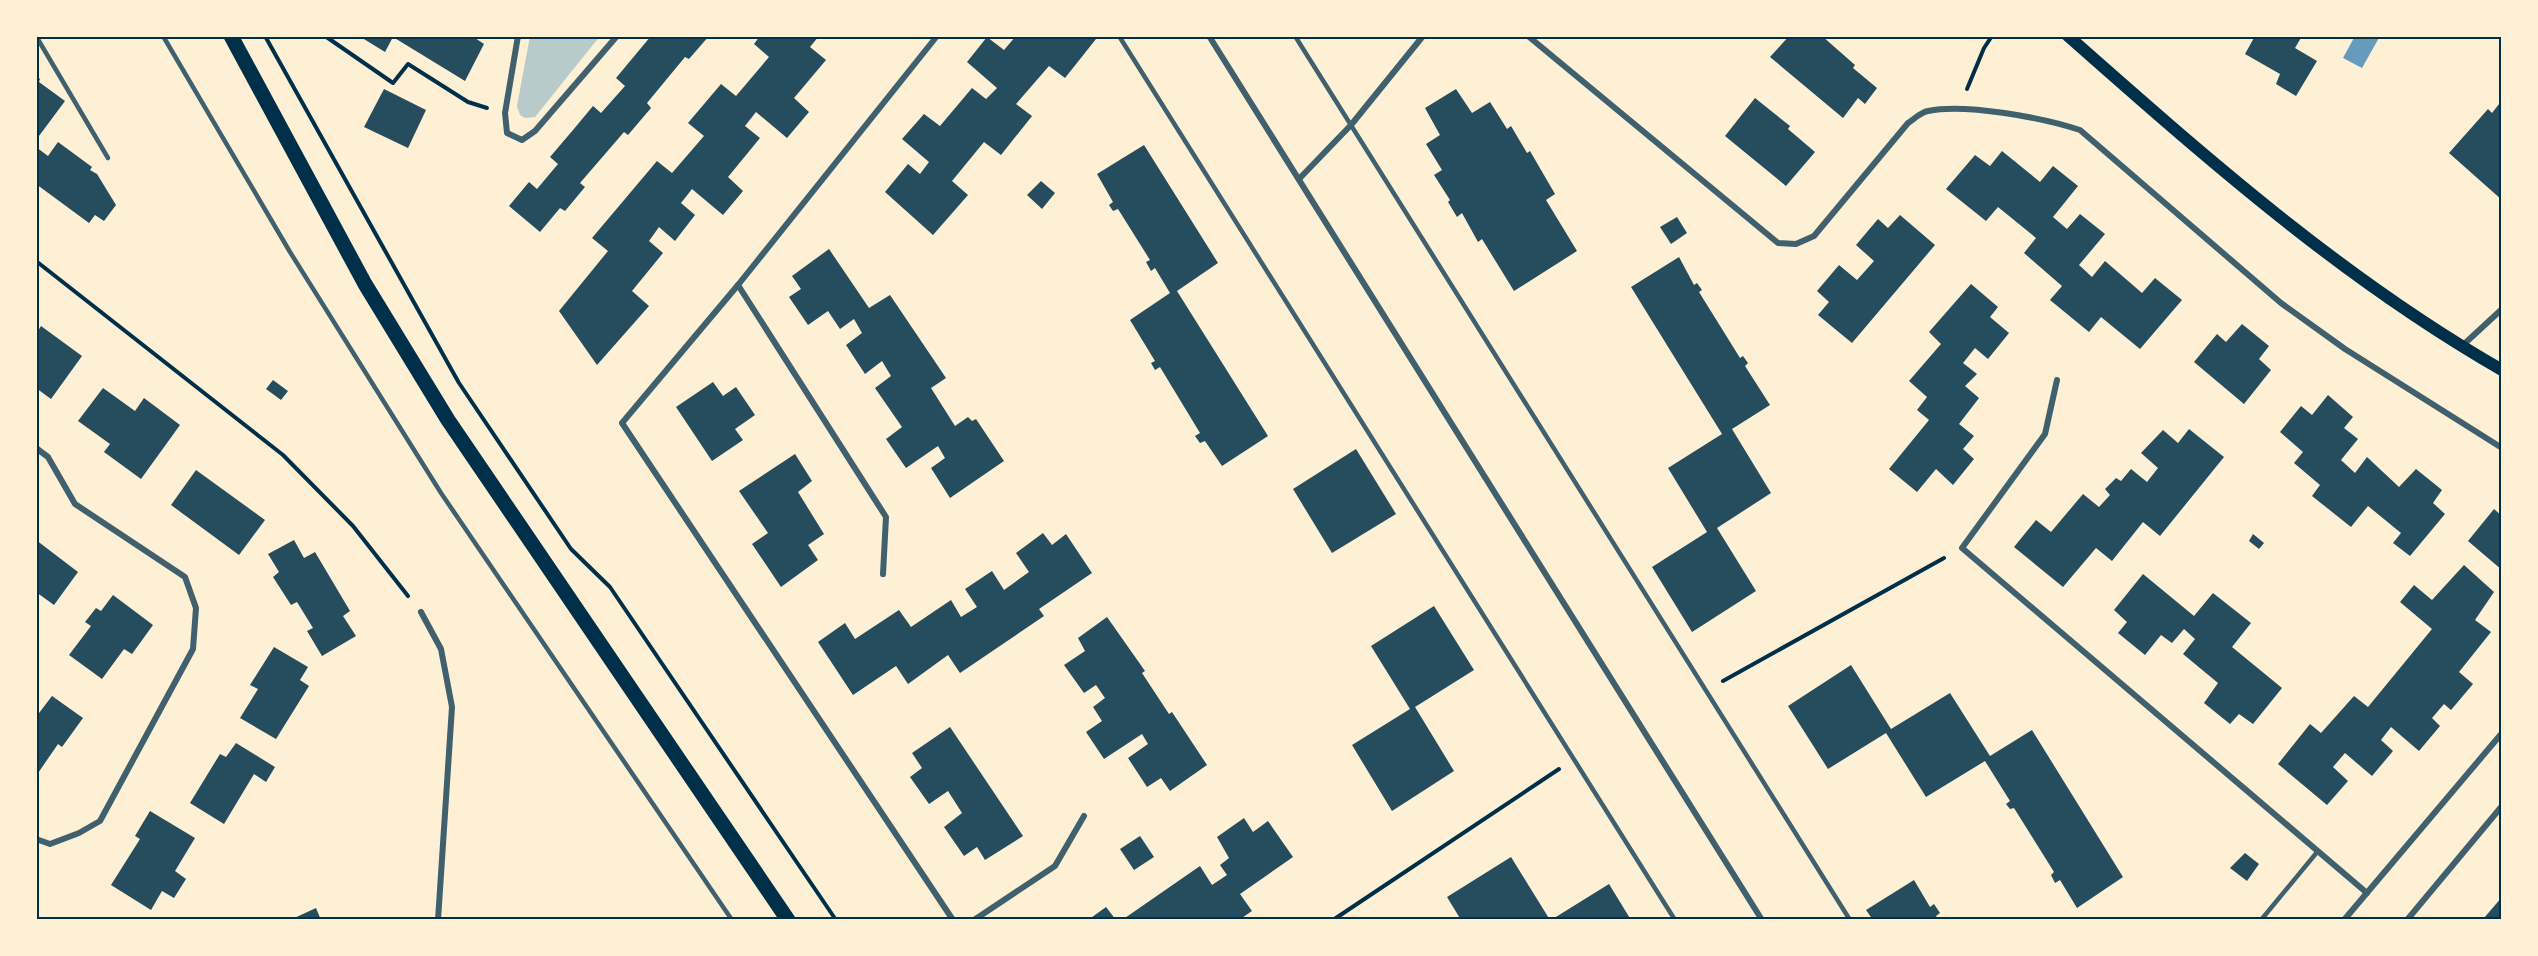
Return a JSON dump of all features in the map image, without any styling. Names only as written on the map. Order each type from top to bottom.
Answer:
[{"type":"main road","points":[[222,36],[294,155]]},
{"type":"main road","points":[[231,36],[365,284],[448,420],[789,920]]},
{"type":"main road","points":[[2068,36],[2320,249],[2390,300],[2461,347],[2502,370]]},
{"type":"street","points":[[518,36],[505,113],[507,133],[522,140],[535,131],[617,36]]},
{"type":"street","points":[[937,36],[738,285],[622,423],[953,920]]},
{"type":"street","points":[[1209,36],[1762,920]]},
{"type":"street","points":[[1299,179],[1351,125],[1423,36]]},
{"type":"street","points":[[1528,36],[1778,243],[1796,244],[1814,237],[1908,123],[1926,111],[1959,109],[2050,120],[2080,130],[2281,303],[2345,349],[2502,448]]},
{"type":"street","points":[[738,285],[886,517],[883,574]]},
{"type":"street","points":[[2461,347],[2502,309]]},
{"type":"street","points":[[2057,380],[2045,434],[1962,548],[2367,892]]},
{"type":"street","points":[[36,448],[48,457],[75,504],[185,578],[196,608],[193,649],[100,821],[79,833],[50,844],[36,839]]},
{"type":"street","points":[[421,612],[441,649],[452,707],[438,920]]},
{"type":"street","points":[[2344,920],[2502,733]]},
{"type":"street","points":[[2407,920],[2502,806]]},
{"type":"street","points":[[974,920],[1055,866],[1084,816]]},
{"type":"lane","points":[[36,36],[108,158]]},
{"type":"lane","points":[[163,36],[291,252],[441,493],[732,920]]},
{"type":"lane","points":[[1119,36],[1675,920]]},
{"type":"lane","points":[[1295,36],[1850,920]]},
{"type":"lane","points":[[2261,920],[2318,851]]},
{"type":"path","points":[[265,36],[459,383],[571,549],[610,587],[836,920]]},
{"type":"path","points":[[325,36],[393,83],[408,64],[468,102],[505,113]]},
{"type":"path","points":[[1959,109],[1984,48],[1992,36]]},
{"type":"path","points":[[36,261],[284,455],[353,526],[421,612]]},
{"type":"path","points":[[1706,690],[1962,548]]},
{"type":"path","points":[[1332,920],[1563,767],[1578,764]]},
{"type":"shaded area","points":[[530,36],[600,36],[535,117],[525,118],[520,115],[517,106]]},
{"type":"water","points":[[2355,36],[2380,36],[2362,68],[2343,58]]},
{"type":"building","points":[[359,36],[472,36],[484,44],[465,81],[393,37],[385,52]]},
{"type":"building","points":[[651,36],[709,36],[689,59],[685,57],[647,103],[651,108],[628,135],[624,132],[580,183],[585,187],[565,211],[560,208],[540,232],[509,206],[529,182],[537,189],[558,164],[550,157],[593,106],[601,113],[625,86],[616,78]]},
{"type":"building","points":[[760,36],[819,36],[810,47],[826,60],[794,98],[809,112],[787,138],[756,112],[745,126],[760,138],[728,177],[743,191],[723,215],[692,189],[681,203],[695,215],[675,241],[659,227],[649,241],[663,253],[632,291],[649,306],[597,365],[559,311],[608,251],[592,238],[657,161],[672,173],[704,136],[688,123],[721,84],[736,96],[769,57],[754,44]]},
{"type":"building","points":[[1016,36],[1092,36],[1096,39],[1065,78],[1049,66],[1016,104],[1032,116],[1001,155],[984,142],[952,181],[968,195],[933,235],[885,192],[908,164],[920,174],[929,162],[902,139],[924,114],[940,126],[972,88],[986,99],[997,88],[967,62],[987,37],[1004,50]]},
{"type":"building","points":[[1789,36],[1822,36],[1855,65],[1853,68],[1877,88],[1865,104],[1858,98],[1843,118],[1770,57]]},
{"type":"building","points":[[2255,36],[2302,36],[2295,48],[2317,61],[2296,96],[2276,84],[2280,74],[2245,54]]},
{"type":"building","points":[[36,76],[40,79],[39,82],[65,101],[36,140]]},
{"type":"building","points":[[384,89],[426,110],[408,148],[364,127]]},
{"type":"building","points":[[1456,89],[1472,113],[1490,102],[1507,129],[1511,126],[1527,153],[1530,151],[1555,194],[1546,200],[1577,251],[1514,291],[1482,239],[1478,242],[1462,213],[1457,217],[1448,202],[1450,200],[1434,175],[1442,170],[1426,144],[1440,135],[1425,108]]},
{"type":"building","points":[[1755,98],[1790,126],[1788,129],[1815,152],[1786,186],[1725,136]]},
{"type":"building","points":[[2499,104],[2502,107],[2502,200],[2449,153],[2488,109],[2492,113]]},
{"type":"building","points":[[58,142],[92,167],[90,170],[97,174],[116,205],[104,221],[95,215],[89,223],[36,184],[38,168],[36,167],[36,147],[48,156]]},
{"type":"building","points":[[1144,145],[1218,263],[1177,291],[1268,436],[1222,466],[1205,441],[1200,443],[1195,436],[1200,433],[1160,367],[1155,370],[1151,363],[1155,361],[1130,320],[1170,293],[1155,268],[1151,271],[1146,262],[1150,260],[1118,209],[1113,211],[1109,205],[1113,202],[1097,174]]},
{"type":"building","points":[[2002,151],[2040,182],[2053,166],[2078,186],[2053,217],[2067,229],[2080,214],[2105,234],[2079,265],[2092,277],[2105,261],[2142,293],[2155,278],[2182,300],[2140,349],[2101,317],[2089,332],[2050,300],[2062,286],[2024,253],[2036,238],[1998,207],[1986,221],[1946,189],[1975,155],[1990,166]]},
{"type":"building","points":[[1041,181],[1055,193],[1042,209],[1027,195]]},
{"type":"building","points":[[1900,215],[1935,245],[1852,343],[1818,315],[1829,302],[1817,291],[1839,265],[1857,280],[1874,261],[1856,245],[1878,219],[1888,228]]},
{"type":"building","points":[[1677,217],[1687,233],[1671,244],[1660,227]]},
{"type":"building","points":[[829,249],[869,308],[890,295],[946,378],[931,388],[955,426],[968,417],[972,421],[976,419],[1004,461],[950,498],[931,468],[945,458],[938,446],[906,468],[886,439],[902,427],[875,388],[891,376],[882,361],[865,374],[846,345],[862,333],[854,319],[840,329],[828,311],[808,325],[789,297],[801,289],[792,276]]},
{"type":"building","points":[[1679,257],[1694,285],[1697,283],[1702,290],[1699,292],[1740,358],[1743,356],[1748,363],[1745,366],[1770,405],[1732,429],[1771,493],[1717,528],[1756,591],[1692,632],[1652,567],[1707,532],[1668,468],[1722,434],[1631,287]]},
{"type":"building","points":[[1971,284],[1998,307],[1990,317],[2009,333],[1988,359],[1975,348],[1963,363],[1977,374],[1965,386],[1979,398],[1959,424],[1974,436],[1963,449],[1974,459],[1953,485],[1936,469],[1917,492],[1889,469],[1929,420],[1917,410],[1927,397],[1909,381],[1941,344],[1929,332]]},
{"type":"building","points":[[2242,324],[2269,346],[2259,359],[2271,370],[2244,404],[2194,362],[2217,334],[2226,342]]},
{"type":"building","points":[[41,326],[82,356],[51,399],[36,388],[36,329],[38,331]]},
{"type":"building","points":[[273,380],[288,391],[281,400],[266,389]]},
{"type":"building","points":[[713,382],[723,396],[736,387],[755,415],[735,429],[743,440],[712,461],[676,407]]},
{"type":"building","points":[[103,388],[135,411],[144,398],[180,425],[141,479],[104,452],[110,444],[78,421]]},
{"type":"building","points":[[2328,395],[2353,417],[2344,428],[2358,439],[2341,460],[2355,473],[2367,457],[2399,487],[2416,469],[2442,490],[2433,503],[2445,514],[2410,556],[2393,543],[2401,533],[2368,506],[2351,527],[2312,496],[2320,485],[2294,463],[2303,452],[2280,432],[2301,406],[2312,415]]},
{"type":"building","points":[[2189,429],[2224,457],[2160,536],[2143,522],[2112,561],[2096,548],[2063,587],[2014,547],[2036,520],[2051,532],[2083,494],[2099,507],[2110,495],[2105,489],[2116,478],[2121,481],[2131,469],[2147,482],[2158,468],[2141,453],[2163,430],[2178,443]]},
{"type":"building","points":[[1356,449],[1396,514],[1332,553],[1293,489]]},
{"type":"building","points":[[795,454],[812,481],[798,492],[824,534],[808,545],[818,560],[781,587],[752,544],[768,533],[739,491]]},
{"type":"building","points":[[196,470],[265,520],[239,555],[171,505]]},
{"type":"building","points":[[2494,509],[2502,516],[2502,570],[2468,541]]},
{"type":"building","points":[[1043,533],[1052,545],[1066,534],[1092,573],[1039,609],[1044,616],[960,673],[948,655],[908,684],[896,666],[853,695],[818,642],[845,623],[855,639],[899,610],[911,627],[951,600],[961,617],[977,607],[965,589],[992,571],[1004,590],[1029,572],[1016,553]]},
{"type":"building","points":[[2253,534],[2264,543],[2259,549],[2249,541]]},
{"type":"building","points":[[36,540],[78,572],[54,605],[36,592]]},
{"type":"building","points":[[294,540],[304,558],[315,552],[350,611],[343,616],[356,636],[322,656],[307,631],[313,628],[297,602],[291,605],[273,577],[279,572],[268,554]]},
{"type":"building","points":[[2464,565],[2494,592],[2475,620],[2491,632],[2459,672],[2473,684],[2451,710],[2444,704],[2432,718],[2440,726],[2419,751],[2391,727],[2381,740],[2393,751],[2372,776],[2345,753],[2333,767],[2348,781],[2327,805],[2278,764],[2310,724],[2321,733],[2354,696],[2368,707],[2432,629],[2400,602],[2414,585],[2432,600]]},
{"type":"building","points":[[2143,574],[2194,616],[2213,593],[2251,623],[2232,647],[2282,688],[2253,724],[2239,714],[2230,724],[2204,703],[2218,683],[2183,654],[2195,639],[2184,629],[2172,643],[2161,635],[2145,655],[2118,633],[2127,622],[2114,610]]},
{"type":"building","points":[[113,595],[153,625],[132,654],[124,649],[102,679],[69,655],[91,626],[85,622],[96,608],[101,611]]},
{"type":"building","points":[[1434,606],[1474,670],[1415,707],[1454,771],[1392,811],[1352,745],[1410,709],[1371,646]]},
{"type":"building","points":[[1107,617],[1145,671],[1142,673],[1169,714],[1172,712],[1207,765],[1170,791],[1161,778],[1147,787],[1128,758],[1148,744],[1142,734],[1104,759],[1086,732],[1102,721],[1093,707],[1105,698],[1096,685],[1084,693],[1064,665],[1085,651],[1078,638]]},
{"type":"building","points":[[274,647],[308,667],[300,680],[309,686],[276,739],[240,718],[258,689],[250,685]]},
{"type":"building","points":[[1851,665],[1891,729],[1950,693],[1990,756],[2032,730],[2123,877],[2077,908],[2060,880],[2055,883],[2051,875],[2054,872],[2014,808],[2010,809],[2006,804],[2010,801],[1985,761],[1926,797],[1886,733],[1828,769],[1788,706]]},
{"type":"building","points":[[52,696],[83,718],[62,747],[58,744],[36,776],[36,717]]},
{"type":"building","points":[[950,727],[1023,836],[985,860],[977,847],[964,856],[944,827],[962,813],[948,791],[929,804],[910,777],[922,768],[912,753]]},
{"type":"building","points":[[236,743],[275,767],[266,782],[254,774],[224,824],[190,803],[220,754],[226,757]]},
{"type":"building","points":[[150,811],[195,838],[175,871],[186,879],[174,898],[162,891],[151,910],[111,885],[140,839],[135,836]]},
{"type":"building","points":[[1244,818],[1253,832],[1268,821],[1293,857],[1240,894],[1252,911],[1239,920],[1122,920],[1200,866],[1212,885],[1227,875],[1220,865],[1229,858],[1217,837]]},
{"type":"building","points":[[1140,836],[1154,857],[1134,870],[1120,849]]},
{"type":"building","points":[[2245,853],[2259,864],[2247,881],[2230,868]]},
{"type":"building","points":[[1511,857],[1550,920],[1461,920],[1447,897]]},
{"type":"building","points":[[1914,880],[1930,907],[1934,904],[1940,913],[1936,916],[1938,920],[1873,920],[1866,910]]},
{"type":"building","points":[[1609,884],[1631,920],[1551,920]]},
{"type":"building","points":[[2502,897],[2502,920],[2483,920],[2484,918]]},
{"type":"building","points":[[1106,907],[1116,920],[1088,920]]},
{"type":"building","points":[[316,908],[321,920],[290,920]]}]
